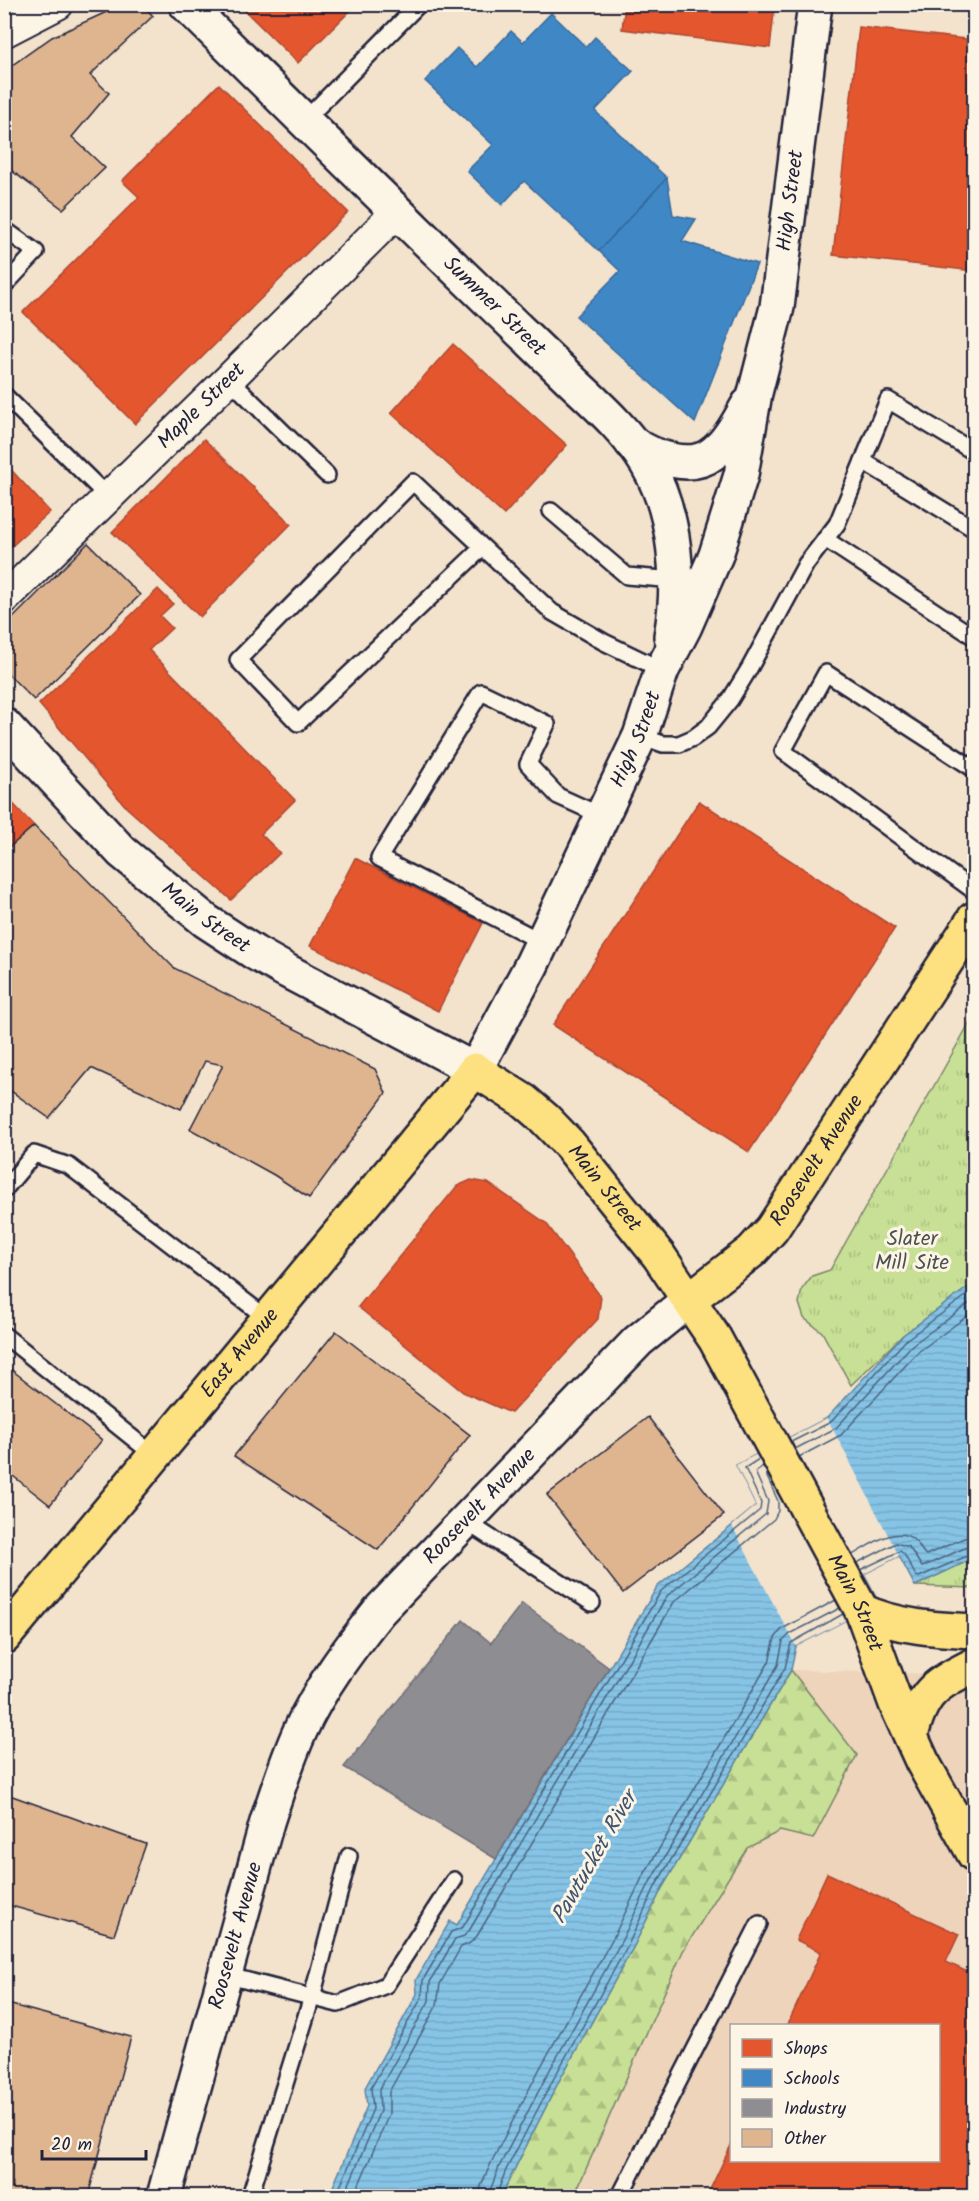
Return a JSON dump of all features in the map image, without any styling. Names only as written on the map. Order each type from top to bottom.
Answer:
[{"type":"main road","name":"Summer Street","points":[[186,4],[589,398],[632,443],[647,465],[664,504],[670,528],[675,580],[671,634],[662,670]]},
{"type":"main road","name":"High Street","points":[[475,1070],[542,942],[640,736],[662,670],[685,626],[716,555],[741,475],[755,393],[777,308],[815,4]]},
{"type":"main road","name":"High Street","points":[[632,443],[657,456],[672,460],[699,461],[712,455],[725,441],[755,393]]},
{"type":"main road","name":"Main Street","points":[[4,725],[122,852],[206,921],[287,971],[502,1085],[546,1119],[569,1144],[659,1256],[715,1339],[862,1611],[885,1678],[911,1736],[975,1854]]},
{"type":"main road","name":"Roosevelt Avenue","points":[[164,2196],[281,1777],[306,1719],[323,1688],[379,1611],[638,1341],[752,1251],[772,1229],[975,919]]},
{"type":"main road","name":"East Avenue","points":[[4,1637],[475,1070]]},
{"type":"main road","points":[[862,1611],[874,1617],[903,1624],[975,1631]]},
{"type":"main road","points":[[911,1736],[918,1711],[930,1692],[975,1665]]},
{"type":"street","points":[[19,18],[58,4]]},
{"type":"street","name":"Maple Street","points":[[4,599],[230,379],[397,212]]},
{"type":"lane","points":[[304,121],[419,4]]},
{"type":"lane","points":[[4,229],[36,252],[4,286]]},
{"type":"lane","points":[[230,379],[327,475]]},
{"type":"lane","points":[[4,395],[108,497]]},
{"type":"lane","points":[[640,736],[663,744],[679,744],[693,738],[708,727],[730,700],[806,564],[837,524],[888,400],[975,452]]},
{"type":"lane","points":[[863,461],[975,529]]},
{"type":"lane","points":[[482,548],[298,723],[238,660],[413,482],[552,612],[604,642],[662,670]]},
{"type":"lane","points":[[551,511],[627,576],[675,580]]},
{"type":"lane","points":[[825,539],[975,637]]},
{"type":"lane","points":[[975,769],[826,673],[783,751],[975,891]]},
{"type":"lane","points":[[542,942],[379,858],[481,692],[547,724],[528,764],[558,796],[602,816]]},
{"type":"lane","points":[[4,1190],[34,1154],[69,1166],[268,1319]]},
{"type":"lane","points":[[4,1335],[155,1456]]},
{"type":"lane","points":[[465,1521],[592,1604]]},
{"type":"lane","points":[[250,2196],[312,1997],[349,1856]]},
{"type":"lane","points":[[225,1975],[338,2004],[386,1985],[454,1880]]},
{"type":"lane","points":[[620,2196],[759,1924]]},
{"type":"shaded area","points":[[791,1670],[974,1675],[974,2196],[574,2196],[683,1951],[747,1847],[780,1831],[857,1756]]},
{"type":"green space","name":"Slater Mill Site","points":[[974,1015],[974,1283],[903,1335],[851,1385],[822,1332],[804,1318],[799,1303],[802,1289],[812,1276],[830,1270]]},
{"type":"green space","points":[[974,1558],[974,1588],[915,1586]]},
{"type":"green space","points":[[791,1670],[857,1755],[813,1839],[780,1831],[747,1848],[683,1951],[574,2196],[501,2196],[559,2081],[634,1946],[662,1888]]},
{"type":"water","name":"Pawtucket River","points":[[974,1283],[974,1558],[915,1586],[899,1556],[864,1574],[879,1603],[796,1646],[791,1670],[662,1888],[634,1946],[559,2081],[501,2196],[329,2196],[367,2106],[365,2088],[417,1994],[416,1980],[450,1921],[457,1925],[657,1587],[756,1506],[736,1465],[827,1418],[903,1335]]},
{"type":"pier","points":[[827,1418],[899,1556],[864,1574],[879,1603],[796,1646],[732,1526],[756,1506],[736,1465]]},
{"type":"building: Shops","points":[[238,4],[357,4],[298,63]]},
{"type":"building: Shops","points":[[625,4],[775,4],[770,48],[622,29]]},
{"type":"building: Shops","points":[[859,27],[974,40],[974,271],[833,255]]},
{"type":"building: Shops","points":[[219,84],[348,212],[135,424],[23,312],[139,197],[122,181]]},
{"type":"building: Shops","points":[[453,344],[567,445],[504,515],[391,413]]},
{"type":"building: Shops","points":[[204,439],[291,524],[200,617],[112,532]]},
{"type":"building: Shops","points":[[4,462],[50,512],[4,553]]},
{"type":"building: Shops","points":[[158,589],[173,604],[160,616],[172,628],[149,650],[295,800],[261,834],[280,853],[231,900],[127,808],[39,704]]},
{"type":"building: Shops","points":[[4,794],[34,826],[4,852]]},
{"type":"building: Shops","points":[[699,801],[895,928],[749,1152],[553,1025]]},
{"type":"building: Shops","points":[[355,858],[483,923],[438,1011],[310,946]]},
{"type":"building: Shops","points":[[471,1180],[488,1183],[546,1223],[601,1297],[598,1319],[511,1413],[463,1392],[358,1307],[457,1186]]},
{"type":"building: Shops","points":[[827,1873],[959,1934],[946,1962],[974,1975],[974,2196],[707,2196],[730,2147],[730,2162],[940,2162],[940,2024],[788,2024],[821,1952],[796,1940]]},
{"type":"building: Schools","points":[[551,13],[586,47],[595,37],[633,71],[595,111],[667,178],[599,251],[524,181],[502,205],[467,171],[493,145],[425,81],[457,48],[477,67],[511,31],[523,42]]},
{"type":"building: Schools","points":[[667,178],[673,215],[696,219],[682,241],[757,264],[695,423],[576,316],[620,271],[599,251]]},
{"type":"building: Industry","points":[[522,1603],[609,1668],[496,1859],[344,1767],[463,1620],[491,1643]]},
{"type":"building: Other","points":[[124,4],[142,4],[153,16],[90,75],[109,93],[72,137],[105,168],[63,209],[4,165],[4,71],[52,37]]},
{"type":"building: Other","points":[[88,543],[140,595],[34,700],[4,670],[4,627]]},
{"type":"building: Other","points":[[34,826],[174,968],[375,1069],[386,1093],[309,1198],[274,1175],[190,1129],[223,1065],[205,1061],[181,1109],[91,1068],[49,1118],[4,1086],[4,852]]},
{"type":"building: Other","points":[[336,1331],[470,1435],[378,1550],[234,1456]]},
{"type":"building: Other","points":[[4,1364],[102,1440],[50,1505],[4,1469]]},
{"type":"building: Other","points":[[648,1417],[724,1515],[623,1593],[547,1495]]},
{"type":"building: Other","points":[[4,1793],[146,1844],[114,1935],[4,1904]]},
{"type":"building: Other","points":[[4,2003],[131,2037],[88,2196],[4,2196]]}]
